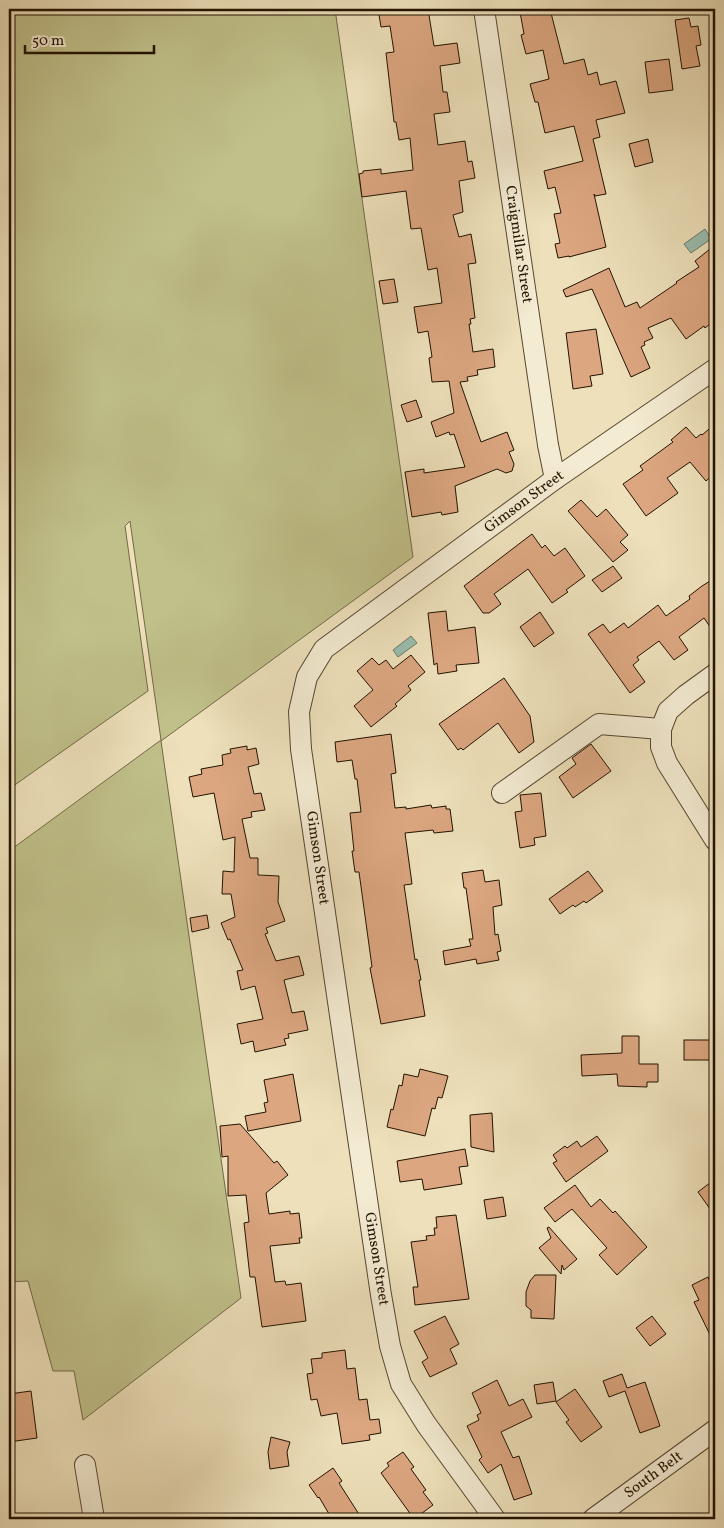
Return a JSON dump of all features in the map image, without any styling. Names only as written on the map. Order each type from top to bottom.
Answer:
[{"type":"street","name":"Craigmillar Street","points":[[484,9],[554,479]]},
{"type":"street","name":"Gimson Street","points":[[495,1519],[426,1424],[401,1384],[390,1346],[301,748],[299,712],[307,677],[324,649],[554,479],[715,369]]},
{"type":"street","points":[[715,674],[668,711],[661,729],[661,747],[667,763],[715,840]]},
{"type":"street","points":[[502,793],[599,724],[661,729]]},
{"type":"street","name":"South Belt","points":[[593,1519],[715,1430]]},
{"type":"street","points":[[85,1465],[94,1519]]},
{"type":"green space","points":[[9,9],[335,9],[413,557],[161,741],[241,1298],[83,1420],[74,1371],[53,1371],[28,1281],[9,1282],[9,851],[161,740],[130,521],[125,526],[148,691],[9,789]]},
{"type":"shaded area","points":[[705,229],[711,239],[691,253],[684,244]]},
{"type":"shaded area","points":[[411,636],[417,643],[398,657],[393,650]]},
{"type":"building","points":[[378,9],[428,9],[434,46],[457,43],[460,63],[440,66],[443,92],[447,92],[450,112],[434,114],[438,145],[465,141],[468,162],[472,161],[475,178],[459,181],[463,212],[453,215],[459,237],[471,234],[476,263],[468,264],[475,318],[470,319],[471,324],[469,324],[473,352],[493,349],[495,367],[477,370],[478,375],[467,377],[468,381],[460,382],[481,442],[507,432],[514,450],[509,452],[514,464],[512,471],[506,473],[497,469],[455,486],[458,512],[442,515],[441,512],[412,517],[405,472],[424,469],[424,473],[465,467],[454,434],[450,435],[449,432],[436,437],[431,422],[454,413],[449,381],[432,382],[429,358],[432,357],[428,331],[418,333],[414,307],[442,303],[437,268],[428,270],[421,228],[411,229],[406,191],[362,197],[359,174],[363,173],[363,171],[381,169],[381,174],[413,170],[410,138],[399,140],[396,122],[394,122],[386,53],[394,52],[390,26],[381,27]]},
{"type":"building","points":[[550,9],[564,64],[584,59],[588,75],[597,72],[600,85],[616,81],[625,113],[596,120],[600,137],[593,139],[606,194],[595,196],[594,194],[606,247],[569,257],[558,258],[555,244],[560,243],[554,214],[561,213],[555,187],[548,189],[544,171],[583,161],[574,126],[545,133],[538,102],[535,102],[530,84],[549,79],[543,50],[526,54],[521,35],[524,34],[520,12]]},
{"type":"building","points":[[689,18],[691,27],[698,26],[701,45],[696,46],[700,66],[682,69],[675,20]]},
{"type":"building","points":[[669,59],[673,90],[649,93],[645,62]]},
{"type":"building","points":[[648,139],[653,162],[635,167],[629,144]]},
{"type":"building","points":[[715,245],[715,320],[686,339],[671,318],[648,328],[653,338],[644,342],[645,345],[641,347],[650,368],[631,377],[592,289],[566,297],[563,290],[609,268],[625,307],[637,302],[640,308],[699,267],[695,261]]},
{"type":"building","points":[[394,279],[398,302],[383,304],[379,281]]},
{"type":"building","points":[[596,329],[603,374],[590,376],[592,386],[573,389],[566,333]]},
{"type":"building","points":[[416,400],[422,417],[407,422],[401,405]]},
{"type":"building","points":[[715,424],[715,473],[706,481],[690,462],[667,478],[678,493],[646,516],[623,484],[643,470],[640,466],[673,442],[671,440],[686,427],[696,438]]},
{"type":"building","points":[[581,500],[597,517],[606,509],[628,535],[620,542],[628,550],[613,562],[568,511]]},
{"type":"building","points":[[532,534],[542,548],[545,545],[554,556],[565,548],[585,576],[566,590],[568,592],[552,603],[528,569],[494,594],[501,604],[489,613],[483,613],[464,586]]},
{"type":"building","points":[[613,566],[622,578],[602,592],[592,580]]},
{"type":"building","points":[[715,578],[715,634],[704,618],[679,637],[688,650],[674,660],[659,641],[637,657],[639,660],[633,665],[645,682],[630,693],[588,634],[603,624],[610,633],[624,623],[628,628],[658,605],[666,616],[690,599],[689,596]]},
{"type":"building","points":[[446,611],[448,631],[475,627],[479,663],[456,665],[457,671],[438,674],[437,663],[434,665],[428,613]]},
{"type":"building","points":[[540,612],[554,633],[534,647],[520,627]]},
{"type":"building","points":[[411,655],[425,672],[408,686],[411,690],[395,704],[397,706],[371,727],[354,706],[373,690],[357,671],[372,658],[379,665],[386,660],[393,669]]},
{"type":"building","points":[[504,678],[530,716],[534,742],[519,753],[498,723],[463,750],[461,748],[458,750],[439,724]]},
{"type":"building","points":[[391,734],[396,773],[391,774],[395,808],[406,807],[406,809],[431,805],[432,808],[446,806],[446,809],[450,809],[453,831],[434,833],[433,830],[405,833],[412,884],[404,885],[415,960],[417,959],[421,980],[419,980],[425,1016],[381,1024],[370,968],[372,967],[359,872],[355,872],[352,851],[354,851],[350,813],[361,812],[357,779],[355,779],[352,760],[337,762],[335,742]]},
{"type":"building","points":[[591,744],[611,771],[573,798],[559,777],[576,764],[572,758]]},
{"type":"building","points":[[247,746],[247,750],[256,748],[259,764],[248,767],[254,794],[261,793],[265,810],[251,812],[252,817],[242,819],[250,858],[258,858],[258,875],[279,876],[278,902],[285,921],[266,928],[268,933],[265,934],[276,961],[299,956],[304,975],[284,980],[292,1013],[304,1011],[308,1030],[288,1034],[289,1038],[284,1039],[286,1045],[255,1052],[253,1041],[241,1044],[237,1024],[263,1019],[255,986],[241,990],[237,971],[243,970],[221,923],[235,917],[231,894],[222,894],[223,871],[234,872],[235,837],[223,840],[214,793],[193,797],[189,777],[202,774],[201,769],[223,765],[222,755],[231,753],[230,749]]},
{"type":"building","points":[[541,793],[546,836],[534,838],[535,845],[520,848],[515,812],[522,811],[520,795]]},
{"type":"building","points":[[483,870],[485,882],[499,880],[502,905],[493,907],[495,935],[498,934],[501,951],[497,952],[499,960],[477,964],[476,959],[445,965],[443,951],[471,946],[469,939],[473,939],[462,873]]},
{"type":"building","points":[[588,871],[603,891],[586,903],[584,901],[575,907],[573,905],[560,914],[549,899]]},
{"type":"building","points":[[207,915],[209,928],[192,932],[190,918]]},
{"type":"building","points":[[622,1036],[639,1036],[639,1064],[658,1064],[658,1082],[647,1082],[647,1087],[618,1086],[617,1074],[582,1076],[581,1055],[622,1053]]},
{"type":"building","points":[[684,1040],[715,1040],[715,1060],[684,1060]]},
{"type":"building","points":[[420,1069],[448,1076],[442,1098],[438,1097],[435,1109],[432,1108],[425,1136],[387,1127],[399,1085],[402,1086],[404,1074],[418,1077]]},
{"type":"building","points":[[293,1074],[301,1121],[248,1131],[245,1116],[266,1112],[264,1103],[268,1102],[264,1080]]},
{"type":"building","points":[[492,1113],[494,1152],[471,1147],[470,1115]]},
{"type":"building","points":[[240,1124],[274,1163],[277,1161],[288,1175],[266,1193],[269,1214],[290,1211],[290,1214],[299,1213],[302,1238],[299,1238],[300,1243],[270,1246],[275,1282],[285,1281],[286,1285],[301,1283],[306,1321],[262,1327],[255,1277],[250,1277],[244,1223],[249,1222],[246,1195],[228,1196],[228,1156],[222,1157],[220,1126]]},
{"type":"building","points":[[597,1136],[608,1151],[566,1182],[553,1163],[557,1161],[553,1155],[565,1146],[567,1148],[577,1141],[581,1147]]},
{"type":"building","points":[[465,1149],[468,1166],[459,1167],[462,1184],[424,1190],[422,1179],[400,1182],[397,1161]]},
{"type":"building","points":[[715,1179],[715,1216],[698,1192]]},
{"type":"building","points":[[575,1185],[591,1207],[600,1199],[613,1213],[615,1211],[647,1247],[617,1275],[599,1255],[607,1248],[572,1209],[555,1222],[544,1208]]},
{"type":"building","points":[[503,1197],[506,1216],[487,1219],[484,1200]]},
{"type":"building","points":[[456,1215],[469,1299],[415,1305],[413,1287],[418,1287],[411,1242],[427,1240],[426,1236],[435,1235],[434,1228],[437,1228],[436,1217]]},
{"type":"building","points":[[549,1227],[577,1259],[564,1270],[562,1265],[561,1274],[539,1248],[551,1238],[547,1228]]},
{"type":"building","points":[[535,1275],[556,1275],[554,1319],[531,1318],[531,1310],[526,1306],[526,1292],[530,1281]]},
{"type":"building","points":[[708,1277],[715,1293],[715,1345],[694,1302],[699,1300],[692,1285]]},
{"type":"building","points":[[445,1316],[459,1344],[450,1349],[457,1364],[430,1377],[422,1362],[428,1358],[414,1331]]},
{"type":"building","points":[[652,1316],[666,1334],[650,1346],[636,1328]]},
{"type":"building","points":[[345,1350],[347,1369],[355,1368],[359,1400],[367,1399],[370,1420],[379,1419],[381,1433],[369,1435],[370,1440],[342,1444],[337,1413],[321,1416],[317,1399],[311,1400],[307,1374],[313,1373],[311,1359],[322,1358],[322,1353]]},
{"type":"building","points":[[622,1374],[627,1388],[645,1382],[660,1426],[640,1433],[625,1391],[609,1397],[603,1381]]},
{"type":"building","points":[[497,1380],[509,1406],[523,1399],[532,1417],[501,1432],[513,1458],[519,1456],[532,1494],[514,1500],[501,1464],[488,1473],[479,1460],[482,1457],[467,1426],[479,1420],[477,1415],[481,1413],[472,1393]]},
{"type":"building","points":[[553,1382],[556,1401],[537,1404],[534,1385]]},
{"type":"building","points":[[575,1389],[602,1427],[581,1442],[566,1422],[569,1420],[556,1402]]},
{"type":"building","points":[[31,1391],[37,1438],[9,1442],[9,1394]]},
{"type":"building","points":[[271,1437],[290,1442],[287,1452],[289,1466],[270,1469],[268,1452]]},
{"type":"building","points":[[403,1452],[414,1467],[411,1469],[426,1490],[423,1492],[433,1505],[414,1519],[381,1473],[389,1466],[387,1463]]},
{"type":"building","points":[[333,1468],[342,1481],[339,1483],[362,1519],[332,1519],[319,1497],[309,1485]]}]
